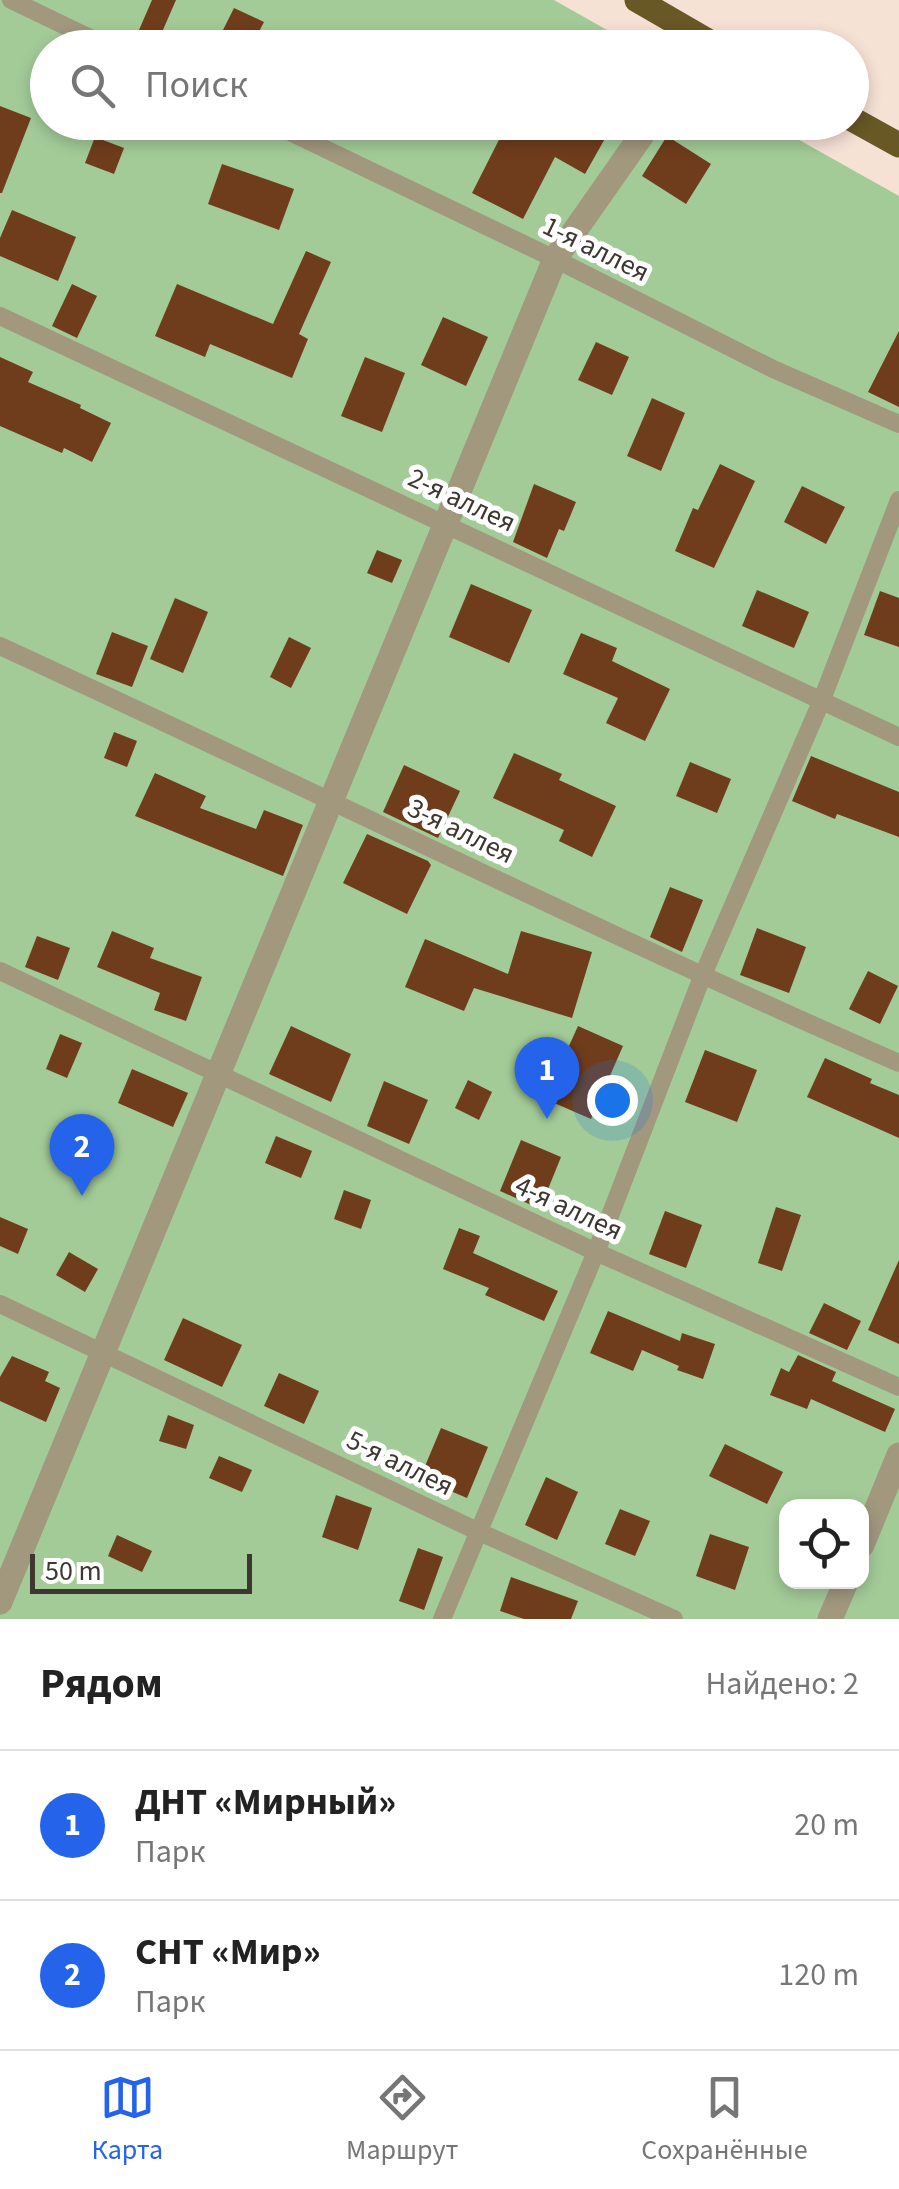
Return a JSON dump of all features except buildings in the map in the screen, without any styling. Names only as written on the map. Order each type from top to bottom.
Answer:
[{"type":"main road","points":[[637,0],[686,30]]},
{"type":"main road","points":[[869,128],[899,145]]},
{"type":"street","points":[[0,1602],[556,259],[639,140]]},
{"type":"street","points":[[869,1527],[899,1455]]},
{"type":"street","points":[[830,1619],[843,1589]]},
{"type":"lane","points":[[12,0],[74,30]]},
{"type":"lane","name":"1-я аллея","points":[[307,140],[556,259],[773,369],[899,424]]},
{"type":"lane","name":"2-я аллея","points":[[0,316],[899,737]]},
{"type":"lane","points":[[442,1619],[596,1252],[702,977],[821,702],[899,500]]},
{"type":"lane","name":"3-я аллея","points":[[0,646],[332,799],[702,977],[899,1063]]},
{"type":"lane","points":[[0,970],[219,1072]]},
{"type":"lane","name":"4-я аллея","points":[[219,1072],[596,1252],[899,1387]]},
{"type":"lane","points":[[0,1304],[104,1352]]},
{"type":"lane","name":"5-я аллея","points":[[104,1352],[477,1531],[674,1619]]},
{"type":"green space","points":[[0,0],[554,0],[607,30],[30,30],[30,140],[799,140],[899,196],[899,1619],[0,1619]]},
{"type":"place","name":"ДНТ «Мирный»","points":[[547,1119]]},
{"type":"place","name":"СНТ «Мир»","points":[[82,1196]]}]
